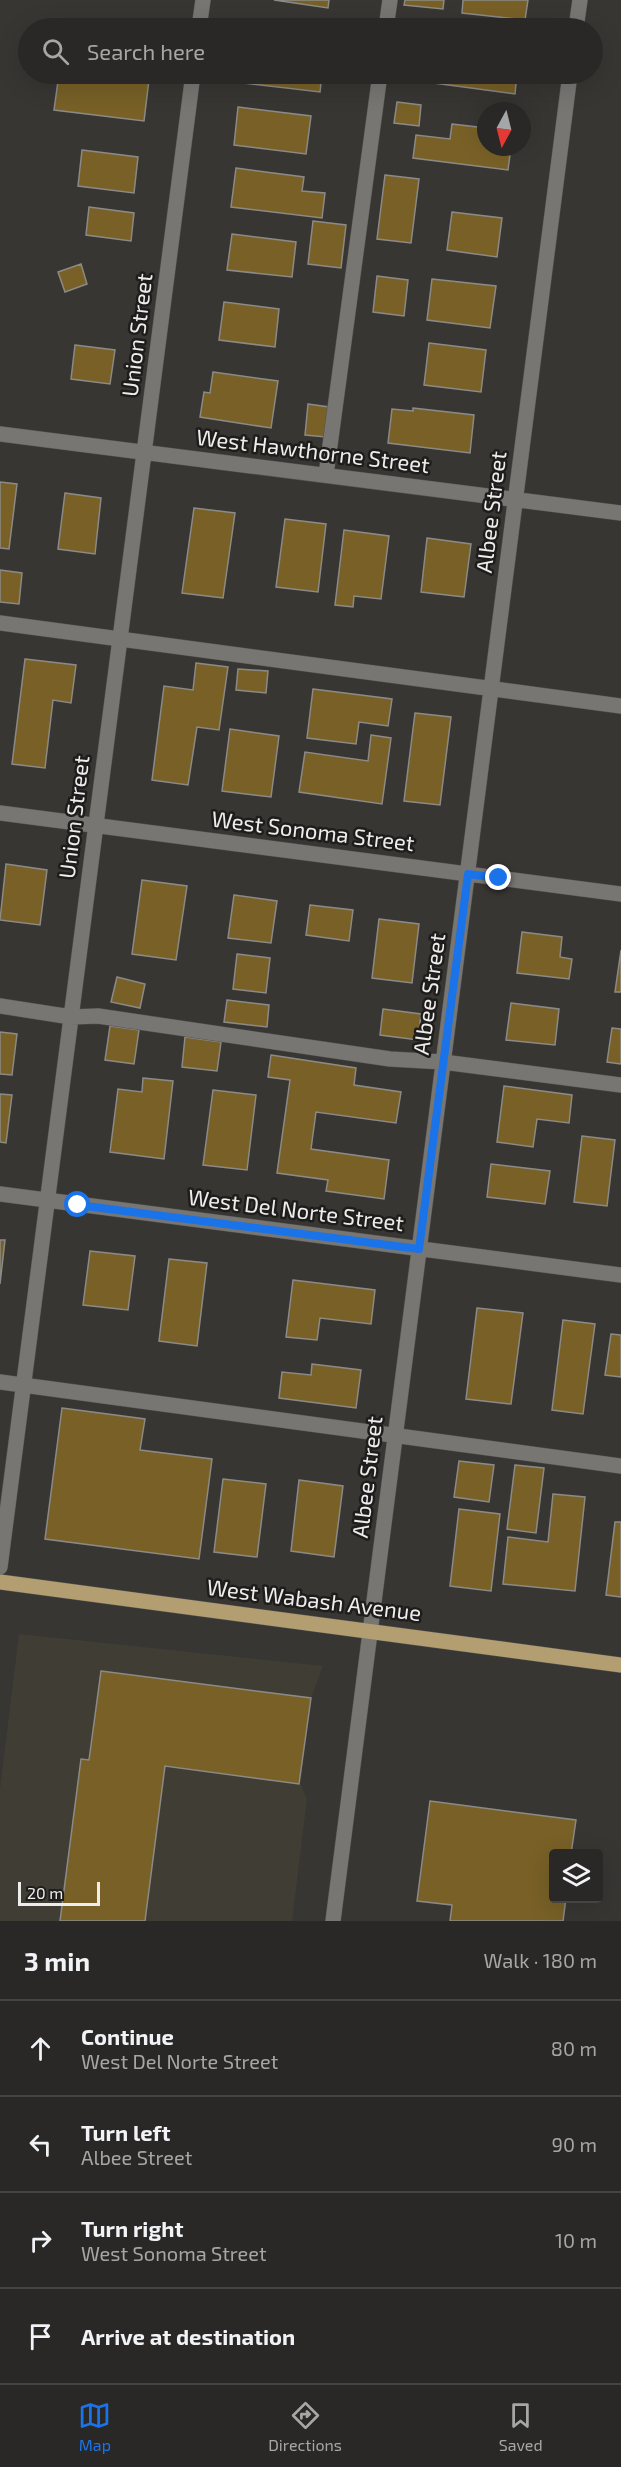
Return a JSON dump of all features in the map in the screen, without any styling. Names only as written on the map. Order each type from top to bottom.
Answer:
[{"type":"main road","name":"West Wabash Avenue","points":[[0,1582],[621,1665]]},
{"type":"street","points":[[200,18],[203,0]]},
{"type":"street","points":[[387,18],[390,0]]},
{"type":"street","points":[[577,18],[580,0]]},
{"type":"street","name":"Union Street","points":[[0,1567],[192,84]]},
{"type":"street","points":[[326,475],[379,84]]},
{"type":"street","name":"Albee Street","points":[[333,1921],[394,1437],[493,689],[514,499],[569,84]]},
{"type":"street","name":"West Hawthorne Street","points":[[0,434],[621,513]]},
{"type":"street","points":[[0,623],[621,706]]},
{"type":"street","name":"West Sonoma Street","points":[[0,813],[621,894]]},
{"type":"street","points":[[0,1006],[71,1017],[98,1016],[390,1059],[443,1062],[621,1085]]},
{"type":"street","name":"West Del Norte Street","points":[[0,1194],[621,1275]]},
{"type":"street","points":[[0,1382],[621,1466]]},
{"type":"shaded area","points":[[19,1634],[323,1666],[311,1698],[300,1783],[307,1799],[292,1921],[0,1921],[0,1789]]},
{"type":"building","points":[[274,0],[329,0],[328,8]]},
{"type":"building","points":[[405,0],[444,0],[443,9],[404,5]]},
{"type":"building","points":[[463,0],[528,0],[525,18],[462,13]]},
{"type":"building","points":[[58,84],[149,84],[144,121],[54,110]]},
{"type":"building","points":[[252,84],[321,84],[320,92]]},
{"type":"building","points":[[441,84],[516,84],[515,94]]},
{"type":"building","points":[[397,102],[421,105],[419,126],[394,123]]},
{"type":"building","points":[[238,107],[311,116],[306,154],[234,145]]},
{"type":"building","points":[[452,124],[477,127],[477,156],[510,156],[508,170],[413,158],[416,135],[450,139]]},
{"type":"building","points":[[82,150],[138,157],[134,193],[78,186]]},
{"type":"building","points":[[236,168],[304,177],[302,191],[325,193],[322,218],[231,207]]},
{"type":"building","points":[[385,175],[419,179],[411,243],[377,239]]},
{"type":"building","points":[[89,207],[134,213],[131,241],[86,235]]},
{"type":"building","points":[[452,212],[502,218],[497,257],[447,250]]},
{"type":"building","points":[[313,221],[346,225],[341,268],[308,264]]},
{"type":"building","points":[[232,234],[296,242],[292,277],[227,270]]},
{"type":"building","points":[[81,264],[87,284],[65,292],[58,272]]},
{"type":"building","points":[[377,276],[408,280],[404,316],[373,312]]},
{"type":"building","points":[[432,279],[496,286],[490,328],[427,320]]},
{"type":"building","points":[[224,302],[279,309],[275,347],[219,340]]},
{"type":"building","points":[[429,343],[486,350],[481,392],[424,385]]},
{"type":"building","points":[[75,345],[115,350],[110,384],[71,379]]},
{"type":"building","points":[[213,372],[278,381],[271,428],[200,417],[204,392],[210,393]]},
{"type":"building","points":[[308,404],[329,407],[326,437],[305,435]]},
{"type":"building","points":[[413,408],[474,415],[470,453],[388,443],[392,409],[413,411]]},
{"type":"building","points":[[0,482],[17,484],[9,549],[0,548]]},
{"type":"building","points":[[65,493],[101,498],[95,554],[58,549]]},
{"type":"building","points":[[194,508],[235,513],[223,598],[182,593]]},
{"type":"building","points":[[285,519],[326,524],[318,592],[276,587]]},
{"type":"building","points":[[344,530],[389,536],[381,599],[354,596],[353,607],[335,605]]},
{"type":"building","points":[[427,538],[471,544],[464,597],[421,592]]},
{"type":"building","points":[[0,570],[22,573],[19,604],[0,602]]},
{"type":"building","points":[[25,659],[76,665],[71,703],[53,700],[45,768],[12,764]]},
{"type":"building","points":[[196,663],[228,667],[219,730],[197,727],[188,785],[152,780],[164,686],[193,690]]},
{"type":"building","points":[[238,669],[268,671],[266,693],[236,690]]},
{"type":"building","points":[[313,689],[392,699],[388,726],[359,722],[356,744],[307,738]]},
{"type":"building","points":[[415,713],[451,717],[440,805],[404,801]]},
{"type":"building","points":[[230,729],[279,736],[271,797],[222,791]]},
{"type":"building","points":[[371,735],[391,738],[382,804],[299,792],[305,752],[368,761]]},
{"type":"building","points":[[6,864],[47,870],[40,925],[0,920]]},
{"type":"building","points":[[142,880],[187,886],[176,960],[132,954]]},
{"type":"building","points":[[234,895],[277,901],[271,943],[228,938]]},
{"type":"building","points":[[310,905],[353,910],[349,941],[306,935]]},
{"type":"building","points":[[379,919],[419,924],[412,983],[372,978]]},
{"type":"building","points":[[522,932],[562,937],[560,957],[572,959],[569,979],[517,973]]},
{"type":"building","points":[[621,950],[621,992],[615,992]]},
{"type":"building","points":[[237,954],[270,958],[266,993],[233,989]]},
{"type":"building","points":[[117,977],[145,984],[140,1008],[111,1002]]},
{"type":"building","points":[[227,1000],[269,1005],[267,1027],[224,1022]]},
{"type":"building","points":[[511,1003],[559,1009],[555,1045],[506,1040]]},
{"type":"building","points":[[383,1009],[421,1014],[418,1040],[380,1035]]},
{"type":"building","points":[[110,1026],[139,1030],[134,1064],[105,1060]]},
{"type":"building","points":[[612,1028],[621,1029],[621,1064],[607,1062]]},
{"type":"building","points":[[0,1032],[17,1034],[12,1075],[0,1074]]},
{"type":"building","points":[[185,1037],[221,1042],[217,1071],[182,1067]]},
{"type":"building","points":[[271,1055],[356,1068],[354,1085],[401,1092],[396,1123],[316,1112],[311,1149],[389,1160],[384,1199],[326,1191],[328,1180],[277,1173],[290,1080],[268,1077]]},
{"type":"building","points":[[143,1078],[173,1081],[164,1159],[110,1152],[118,1089],[142,1092]]},
{"type":"building","points":[[504,1086],[572,1095],[569,1123],[537,1119],[533,1147],[497,1142]]},
{"type":"building","points":[[213,1090],[256,1095],[247,1170],[203,1165]]},
{"type":"building","points":[[0,1094],[12,1095],[6,1143],[0,1142]]},
{"type":"building","points":[[582,1136],[615,1140],[607,1206],[574,1202]]},
{"type":"building","points":[[491,1164],[550,1171],[545,1204],[487,1197]]},
{"type":"building","points":[[0,1240],[5,1240],[0,1284]]},
{"type":"building","points":[[90,1251],[135,1256],[128,1310],[83,1305]]},
{"type":"building","points":[[169,1259],[207,1263],[197,1346],[159,1341]]},
{"type":"building","points":[[293,1280],[375,1290],[371,1324],[320,1318],[317,1340],[286,1337]]},
{"type":"building","points":[[477,1308],[523,1313],[511,1404],[466,1399]]},
{"type":"building","points":[[563,1320],[595,1324],[583,1414],[552,1410]]},
{"type":"building","points":[[611,1334],[621,1335],[621,1377],[605,1375]]},
{"type":"building","points":[[312,1364],[361,1370],[356,1408],[279,1398],[282,1372],[311,1375]]},
{"type":"building","points":[[62,1408],[145,1419],[140,1450],[212,1459],[199,1559],[45,1539]]},
{"type":"building","points":[[459,1461],[494,1465],[489,1502],[454,1497]]},
{"type":"building","points":[[515,1465],[544,1468],[536,1533],[507,1529]]},
{"type":"building","points":[[223,1479],[266,1484],[257,1557],[214,1552]]},
{"type":"building","points":[[299,1480],[343,1486],[334,1557],[291,1551]]},
{"type":"building","points":[[553,1494],[585,1497],[575,1591],[503,1584],[508,1537],[548,1542]]},
{"type":"building","points":[[459,1509],[500,1514],[491,1591],[450,1586]]},
{"type":"building","points":[[615,1522],[621,1522],[621,1597],[606,1595]]},
{"type":"building","points":[[101,1671],[311,1698],[299,1784],[165,1766],[145,1921],[60,1921],[81,1759],[89,1760]]},
{"type":"building","points":[[430,1801],[576,1820],[572,1849],[549,1849],[549,1903],[565,1903],[563,1921],[450,1921],[452,1905],[417,1901]]},
{"type":"route","points":[[78,1205],[419,1249],[468,874],[499,878]]}]
